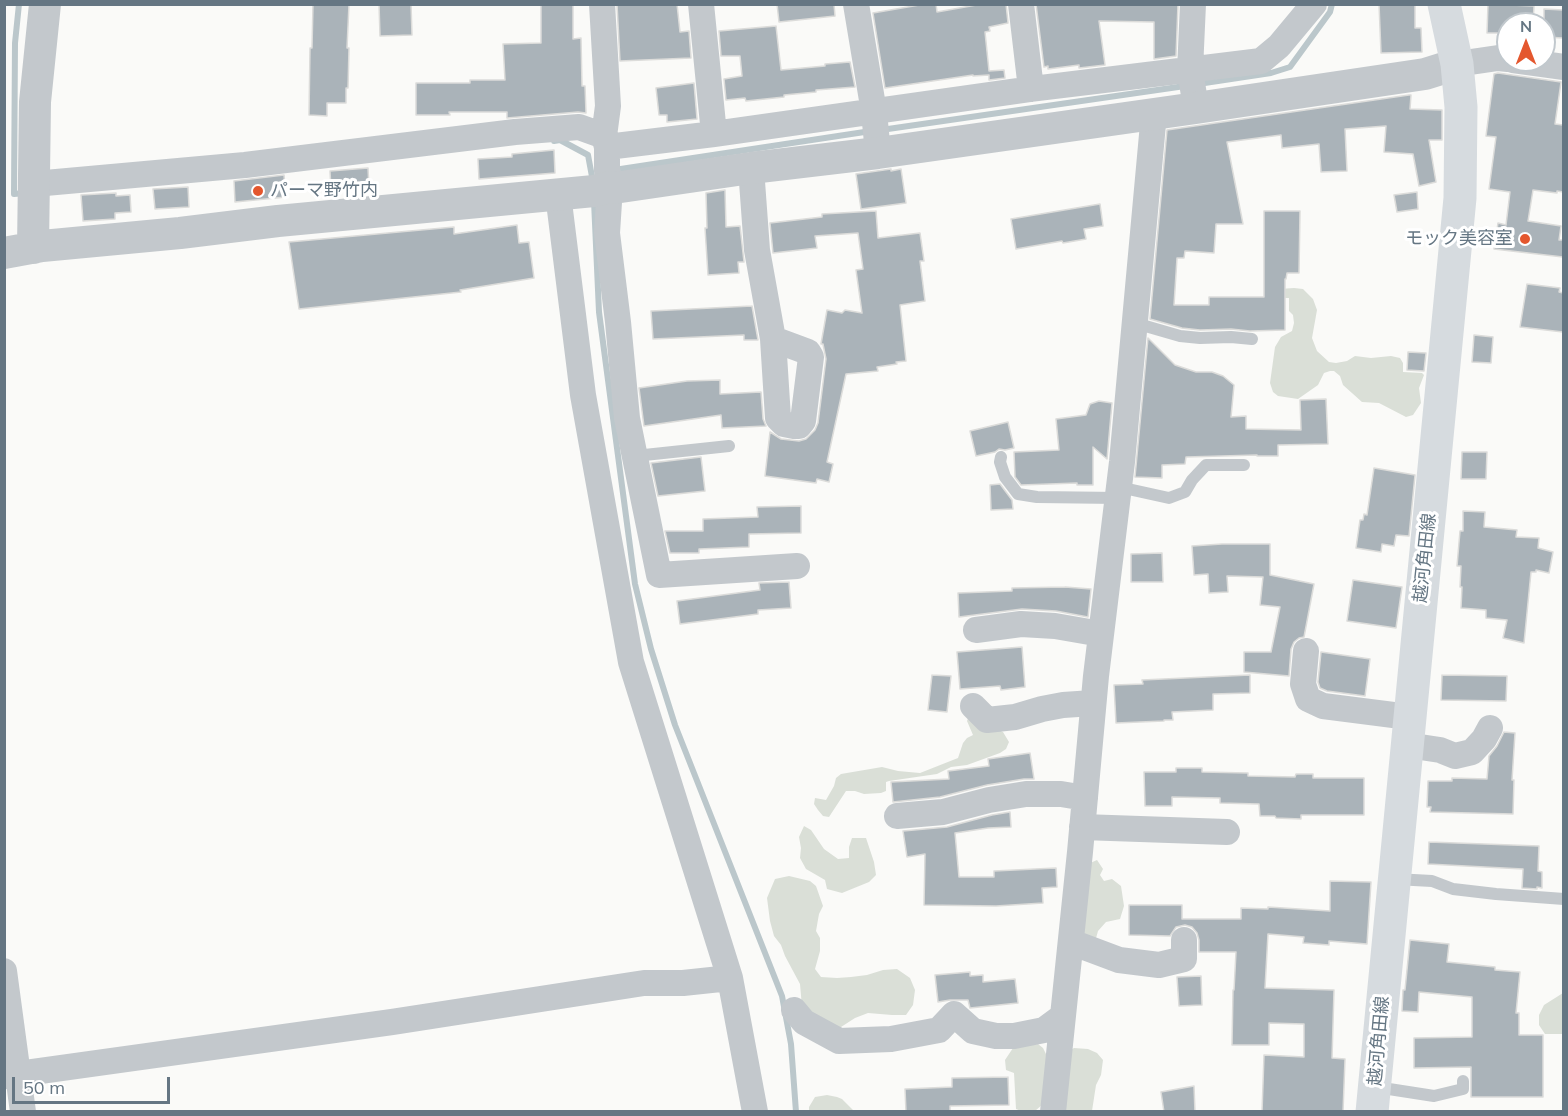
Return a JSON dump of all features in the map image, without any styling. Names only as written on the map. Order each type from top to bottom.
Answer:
[{"type":"main road","name":"越河角田線","points":[[1373,1099],[1460,198],[1461,107],[1457,64],[1444,4]]},
{"type":"street","points":[[45,4],[35,102],[34,184],[19,251],[278,221],[594,190],[878,153],[1425,74],[1457,64],[1496,58]]},
{"type":"street","points":[[602,4],[608,106],[605,142],[607,171],[612,187],[607,233],[627,418],[659,574],[797,566]]},
{"type":"street","points":[[701,4],[714,134]]},
{"type":"street","points":[[856,4],[874,112],[878,153]]},
{"type":"street","points":[[1021,4],[1031,89]]},
{"type":"street","points":[[1192,4],[1190,70],[1196,108]]},
{"type":"street","points":[[34,184],[245,165],[537,130],[579,127],[605,142],[714,134],[1031,89],[1262,61],[1279,46],[1314,4]]},
{"type":"street","points":[[1053,1112],[1093,703],[1118,492],[1154,113]]},
{"type":"street","points":[[751,168],[757,250],[773,339]]},
{"type":"street","points":[[558,194],[583,395],[631,662],[730,978],[755,1112]]},
{"type":"street","points":[[976,630],[1022,624],[1055,626],[1101,634]]},
{"type":"street","points":[[1306,651],[1304,684],[1308,699],[1323,706],[1408,731],[1455,756],[1472,752],[1490,728]]},
{"type":"street","points":[[974,706],[987,720],[1015,717],[1063,705],[1093,703]]},
{"type":"street","points":[[897,816],[943,812],[989,800],[1026,794],[1061,794],[1085,798]]},
{"type":"street","points":[[1082,827],[1227,832]]},
{"type":"street","points":[[1071,942],[1119,960],[1159,965],[1184,959],[1184,940]]},
{"type":"street","points":[[4,971],[11,1075],[23,1112]]},
{"type":"street","points":[[11,1075],[392,1022],[644,983],[683,983],[730,978]]},
{"type":"street","points":[[794,1010],[804,1022],[839,1041],[891,1039],[939,1030],[954,1014],[973,1031],[996,1036],[1014,1036],[1044,1030],[1063,1016]]},
{"type":"lane","points":[[1135,323],[1180,336],[1252,339]]},
{"type":"lane","points":[[635,456],[729,446]]},
{"type":"lane","points":[[1001,457],[1000,462],[1005,477],[1018,494],[1037,497],[1118,492],[1169,498],[1185,492],[1192,480],[1206,465],[1244,465]]},
{"type":"lane","points":[[1394,879],[1432,881],[1453,889],[1485,893],[1563,899]]},
{"type":"lane","points":[[1373,1099],[1434,1096],[1463,1089],[1463,1081]]},
{"type":"shaded area","points":[[1279,289],[1303,289],[1313,299],[1317,310],[1312,338],[1317,351],[1329,362],[1347,361],[1355,356],[1371,358],[1391,356],[1400,358],[1403,363],[1403,372],[1424,375],[1419,388],[1421,403],[1413,415],[1406,417],[1379,403],[1362,402],[1343,385],[1340,376],[1334,371],[1324,373],[1318,385],[1298,399],[1278,396],[1273,392],[1270,383],[1275,347],[1281,337],[1292,331],[1294,323],[1293,315],[1289,311],[1289,298],[1279,298]]},
{"type":"shaded area","points":[[969,716],[1003,732],[1009,742],[1006,749],[967,765],[951,767],[937,774],[886,782],[886,791],[881,793],[864,794],[846,791],[829,817],[823,816],[814,804],[815,798],[826,800],[836,778],[841,774],[882,767],[920,773],[958,758],[963,743],[973,735],[967,721]]},
{"type":"shaded area","points":[[804,826],[811,830],[824,849],[838,859],[849,858],[852,838],[866,838],[876,875],[869,882],[842,893],[827,889],[825,880],[806,869],[800,858],[799,837]]},
{"type":"shaded area","points":[[1097,860],[1103,869],[1100,875],[1104,881],[1112,879],[1121,886],[1124,906],[1120,919],[1106,922],[1098,931],[1095,942],[1085,942],[1079,926],[1088,864]]},
{"type":"shaded area","points":[[789,876],[810,881],[816,886],[823,906],[816,931],[820,938],[820,951],[815,969],[821,977],[851,977],[897,969],[910,978],[915,990],[913,1005],[906,1015],[868,1013],[841,1027],[826,1027],[802,1007],[800,984],[781,945],[774,936],[767,898],[775,879]]},
{"type":"shaded area","points":[[1563,993],[1563,1034],[1545,1034],[1539,1025],[1539,1015],[1544,1005]]},
{"type":"shaded area","points":[[1038,1044],[1047,1056],[1043,1104],[1035,1111],[1021,1111],[1016,1109],[1014,1073],[1006,1070],[1005,1060],[1013,1048]]},
{"type":"shaded area","points":[[1074,1048],[1088,1049],[1097,1053],[1103,1060],[1101,1075],[1096,1085],[1092,1111],[1059,1112],[1067,1052]]},
{"type":"shaded area","points":[[827,1095],[842,1099],[854,1111],[809,1111],[815,1097]]},
{"type":"building","points":[[313,4],[349,4],[346,103],[327,103],[327,116],[309,115]]},
{"type":"building","points":[[379,4],[411,4],[412,35],[380,36]]},
{"type":"building","points":[[541,4],[573,4],[573,39],[581,38],[582,86],[585,86],[586,113],[507,118],[507,112],[449,112],[450,115],[416,115],[416,83],[470,83],[470,80],[505,80],[503,44],[541,43]]},
{"type":"building","points":[[617,4],[677,4],[680,32],[689,31],[691,58],[620,61]]},
{"type":"building","points":[[777,4],[834,4],[835,16],[779,22]]},
{"type":"building","points":[[936,4],[937,12],[982,4],[1006,4],[1008,23],[989,27],[990,31],[985,32],[989,71],[1004,70],[1005,78],[989,80],[989,75],[973,75],[885,88],[873,13]]},
{"type":"building","points":[[1036,4],[1178,4],[1176,56],[1154,59],[1154,22],[1099,21],[1105,65],[1079,68],[1079,65],[1048,69],[1048,66],[1044,67]]},
{"type":"building","points":[[1379,4],[1415,4],[1415,28],[1421,28],[1422,52],[1381,53]]},
{"type":"building","points":[[1488,4],[1534,6],[1534,12],[1496,12],[1496,33],[1487,33]]},
{"type":"building","points":[[1544,9],[1563,10],[1563,38],[1556,38],[1556,12],[1544,12]]},
{"type":"building","points":[[776,26],[781,70],[850,62],[855,87],[816,90],[816,92],[746,101],[745,98],[726,100],[724,79],[742,76],[740,56],[721,56],[719,31]]},
{"type":"building","points":[[1494,74],[1561,82],[1555,124],[1563,125],[1563,192],[1533,190],[1528,221],[1561,226],[1559,240],[1563,240],[1563,257],[1494,249],[1498,223],[1506,225],[1510,192],[1489,189],[1496,137],[1486,136]]},
{"type":"building","points":[[694,83],[697,119],[667,122],[667,115],[659,115],[656,88]]},
{"type":"building","points":[[1411,95],[1410,109],[1442,110],[1442,140],[1429,140],[1436,182],[1419,186],[1413,154],[1384,152],[1386,126],[1345,129],[1347,171],[1321,172],[1319,144],[1282,148],[1281,135],[1227,142],[1243,224],[1216,224],[1214,253],[1185,251],[1184,258],[1177,258],[1174,305],[1209,305],[1209,297],[1264,297],[1264,211],[1300,211],[1299,273],[1287,273],[1285,279],[1285,330],[1200,330],[1182,328],[1150,319],[1167,130]]},
{"type":"building","points":[[554,150],[555,173],[479,179],[478,159],[512,157],[512,154]]},
{"type":"building","points":[[368,168],[369,188],[331,190],[330,171]]},
{"type":"building","points":[[891,169],[891,171],[901,169],[906,203],[861,209],[856,174]]},
{"type":"building","points":[[284,175],[286,197],[235,202],[234,181]]},
{"type":"building","points":[[188,187],[189,207],[155,209],[153,189]]},
{"type":"building","points":[[725,190],[726,227],[740,226],[744,262],[738,262],[739,273],[708,275],[705,228],[707,228],[706,193]]},
{"type":"building","points":[[1417,192],[1418,209],[1397,212],[1394,195]]},
{"type":"building","points":[[116,193],[116,196],[130,195],[131,212],[115,213],[115,219],[83,221],[81,195]]},
{"type":"building","points":[[1100,204],[1103,226],[1084,229],[1086,239],[1016,249],[1011,219]]},
{"type":"building","points":[[876,211],[878,238],[920,233],[924,261],[920,261],[925,301],[900,305],[906,361],[877,367],[878,371],[846,374],[827,462],[833,464],[829,482],[817,479],[816,483],[765,476],[770,432],[781,439],[799,441],[806,439],[815,430],[818,423],[826,359],[823,344],[821,344],[827,310],[862,313],[856,270],[863,269],[858,233],[815,236],[817,248],[773,253],[770,223],[822,217],[822,214]]},
{"type":"building","points":[[517,225],[519,243],[529,242],[534,278],[460,290],[461,292],[299,309],[289,242],[454,227],[454,234]]},
{"type":"building","points":[[1527,284],[1560,288],[1559,292],[1563,293],[1563,332],[1520,327]]},
{"type":"building","points":[[752,306],[758,340],[744,340],[744,335],[653,339],[651,311]]},
{"type":"building","points":[[1474,335],[1493,337],[1491,363],[1472,362]]},
{"type":"building","points":[[1148,338],[1175,365],[1196,372],[1212,372],[1223,376],[1234,385],[1231,417],[1246,416],[1246,429],[1301,430],[1300,400],[1326,399],[1328,444],[1278,445],[1278,456],[1186,457],[1185,464],[1162,465],[1162,478],[1135,477]]},
{"type":"building","points":[[1408,352],[1426,353],[1424,371],[1407,370]]},
{"type":"building","points":[[720,380],[720,394],[761,392],[763,419],[766,426],[722,428],[721,415],[644,426],[639,388],[687,381]]},
{"type":"building","points":[[1099,401],[1112,403],[1107,459],[1093,447],[1093,485],[1077,485],[1077,483],[1021,485],[1015,477],[1014,452],[1059,450],[1056,419],[1086,415],[1090,404]]},
{"type":"building","points":[[1008,422],[1014,448],[999,449],[976,456],[970,431]]},
{"type":"building","points":[[1462,452],[1487,452],[1486,479],[1461,479]]},
{"type":"building","points":[[701,457],[705,491],[658,496],[651,463]]},
{"type":"building","points":[[1374,468],[1415,475],[1409,536],[1396,535],[1394,546],[1382,544],[1381,552],[1356,548],[1360,520],[1363,520],[1364,514],[1367,515]]},
{"type":"building","points":[[1000,484],[1012,500],[1013,509],[991,510],[990,485]]},
{"type":"building","points":[[801,506],[801,533],[749,534],[749,547],[699,549],[699,553],[670,553],[665,531],[703,531],[703,519],[758,517],[757,507]]},
{"type":"building","points":[[1463,511],[1485,512],[1484,527],[1517,530],[1516,537],[1539,538],[1538,548],[1553,552],[1549,573],[1536,570],[1536,572],[1531,572],[1524,643],[1503,638],[1507,620],[1486,618],[1486,610],[1461,608],[1461,566],[1457,566],[1460,531],[1463,531]]},
{"type":"building","points":[[1270,544],[1270,575],[1314,584],[1304,637],[1294,642],[1291,649],[1289,676],[1244,672],[1244,652],[1271,652],[1280,607],[1260,605],[1263,577],[1227,576],[1228,592],[1209,593],[1208,574],[1194,575],[1192,546]]},
{"type":"building","points":[[1162,553],[1163,582],[1131,582],[1131,554]]},
{"type":"building","points":[[1353,580],[1402,587],[1396,628],[1347,621]]},
{"type":"building","points":[[789,582],[791,608],[758,610],[758,614],[680,624],[677,601],[760,590],[759,583]]},
{"type":"building","points":[[1012,588],[1091,589],[1088,617],[1056,611],[1022,609],[959,617],[958,593],[1012,591]]},
{"type":"building","points":[[1022,647],[1025,687],[1001,690],[1000,686],[960,689],[957,652]]},
{"type":"building","points":[[1321,652],[1370,659],[1365,696],[1320,688],[1318,682]]},
{"type":"building","points":[[932,675],[951,676],[947,712],[928,710]]},
{"type":"building","points":[[1250,675],[1250,693],[1213,694],[1213,710],[1172,712],[1173,720],[1116,723],[1114,685],[1143,684],[1142,680]]},
{"type":"building","points":[[1442,675],[1507,676],[1506,701],[1441,700]]},
{"type":"building","points":[[1504,732],[1515,733],[1512,780],[1514,780],[1513,814],[1430,812],[1431,807],[1427,807],[1428,781],[1452,781],[1452,778],[1487,779],[1489,756]]},
{"type":"building","points":[[1030,753],[1034,779],[987,785],[940,797],[893,802],[891,782],[949,779],[948,771],[989,766],[988,759]]},
{"type":"building","points":[[1176,768],[1202,768],[1202,772],[1248,773],[1248,776],[1295,777],[1296,774],[1313,774],[1313,778],[1364,778],[1364,815],[1301,815],[1301,819],[1276,818],[1275,816],[1260,816],[1259,804],[1220,803],[1220,798],[1172,797],[1172,806],[1145,806],[1144,772],[1176,772]]},
{"type":"building","points":[[1010,812],[1011,827],[955,833],[959,877],[994,877],[994,871],[1056,868],[1057,887],[1042,888],[1043,903],[996,906],[924,905],[925,854],[907,857],[903,831],[947,827]]},
{"type":"building","points":[[1429,842],[1539,846],[1538,871],[1542,872],[1542,888],[1522,888],[1523,869],[1428,864]]},
{"type":"building","points":[[1330,881],[1371,882],[1367,944],[1329,941],[1329,945],[1303,943],[1304,937],[1268,934],[1265,988],[1334,990],[1332,1058],[1345,1059],[1343,1112],[1262,1112],[1264,1055],[1304,1057],[1304,1024],[1269,1023],[1269,1045],[1232,1045],[1236,952],[1199,952],[1197,933],[1192,927],[1185,925],[1176,927],[1170,936],[1129,935],[1129,905],[1182,905],[1182,919],[1241,919],[1241,908],[1268,909],[1268,907],[1330,911]]},
{"type":"building","points":[[1410,940],[1449,944],[1447,962],[1520,972],[1516,1013],[1519,1013],[1519,1035],[1543,1035],[1543,1097],[1471,1097],[1471,1067],[1414,1068],[1414,1038],[1472,1037],[1472,997],[1419,992],[1418,1012],[1402,1011]]},
{"type":"building","points":[[970,972],[970,976],[983,975],[983,982],[1015,979],[1018,1003],[970,1008],[968,1000],[938,1002],[935,975]]},
{"type":"building","points":[[1201,976],[1202,1005],[1179,1006],[1177,977]]},
{"type":"building","points":[[1008,1077],[1009,1105],[950,1106],[950,1111],[906,1112],[905,1089],[952,1087],[952,1078]]},
{"type":"building","points":[[1194,1086],[1195,1112],[1164,1112],[1161,1092]]},
{"type":"waterway","points":[[19,4],[15,43],[14,194],[25,193]]},
{"type":"waterway","points":[[1198,84],[1271,73],[1290,67],[1330,12],[1332,4]]},
{"type":"waterway","points":[[881,130],[1185,86]]},
{"type":"waterway","points":[[614,170],[871,131]]},
{"type":"waterway","points":[[554,141],[560,140],[588,155],[593,182]]},
{"type":"waterway","points":[[594,201],[599,312],[635,584],[651,649],[675,725],[782,996],[791,1044],[796,1112]]},
{"type":"place","name":"パーマ野竹内","points":[[258,191]]},
{"type":"place","name":"モック美容室","points":[[1525,239]]}]
